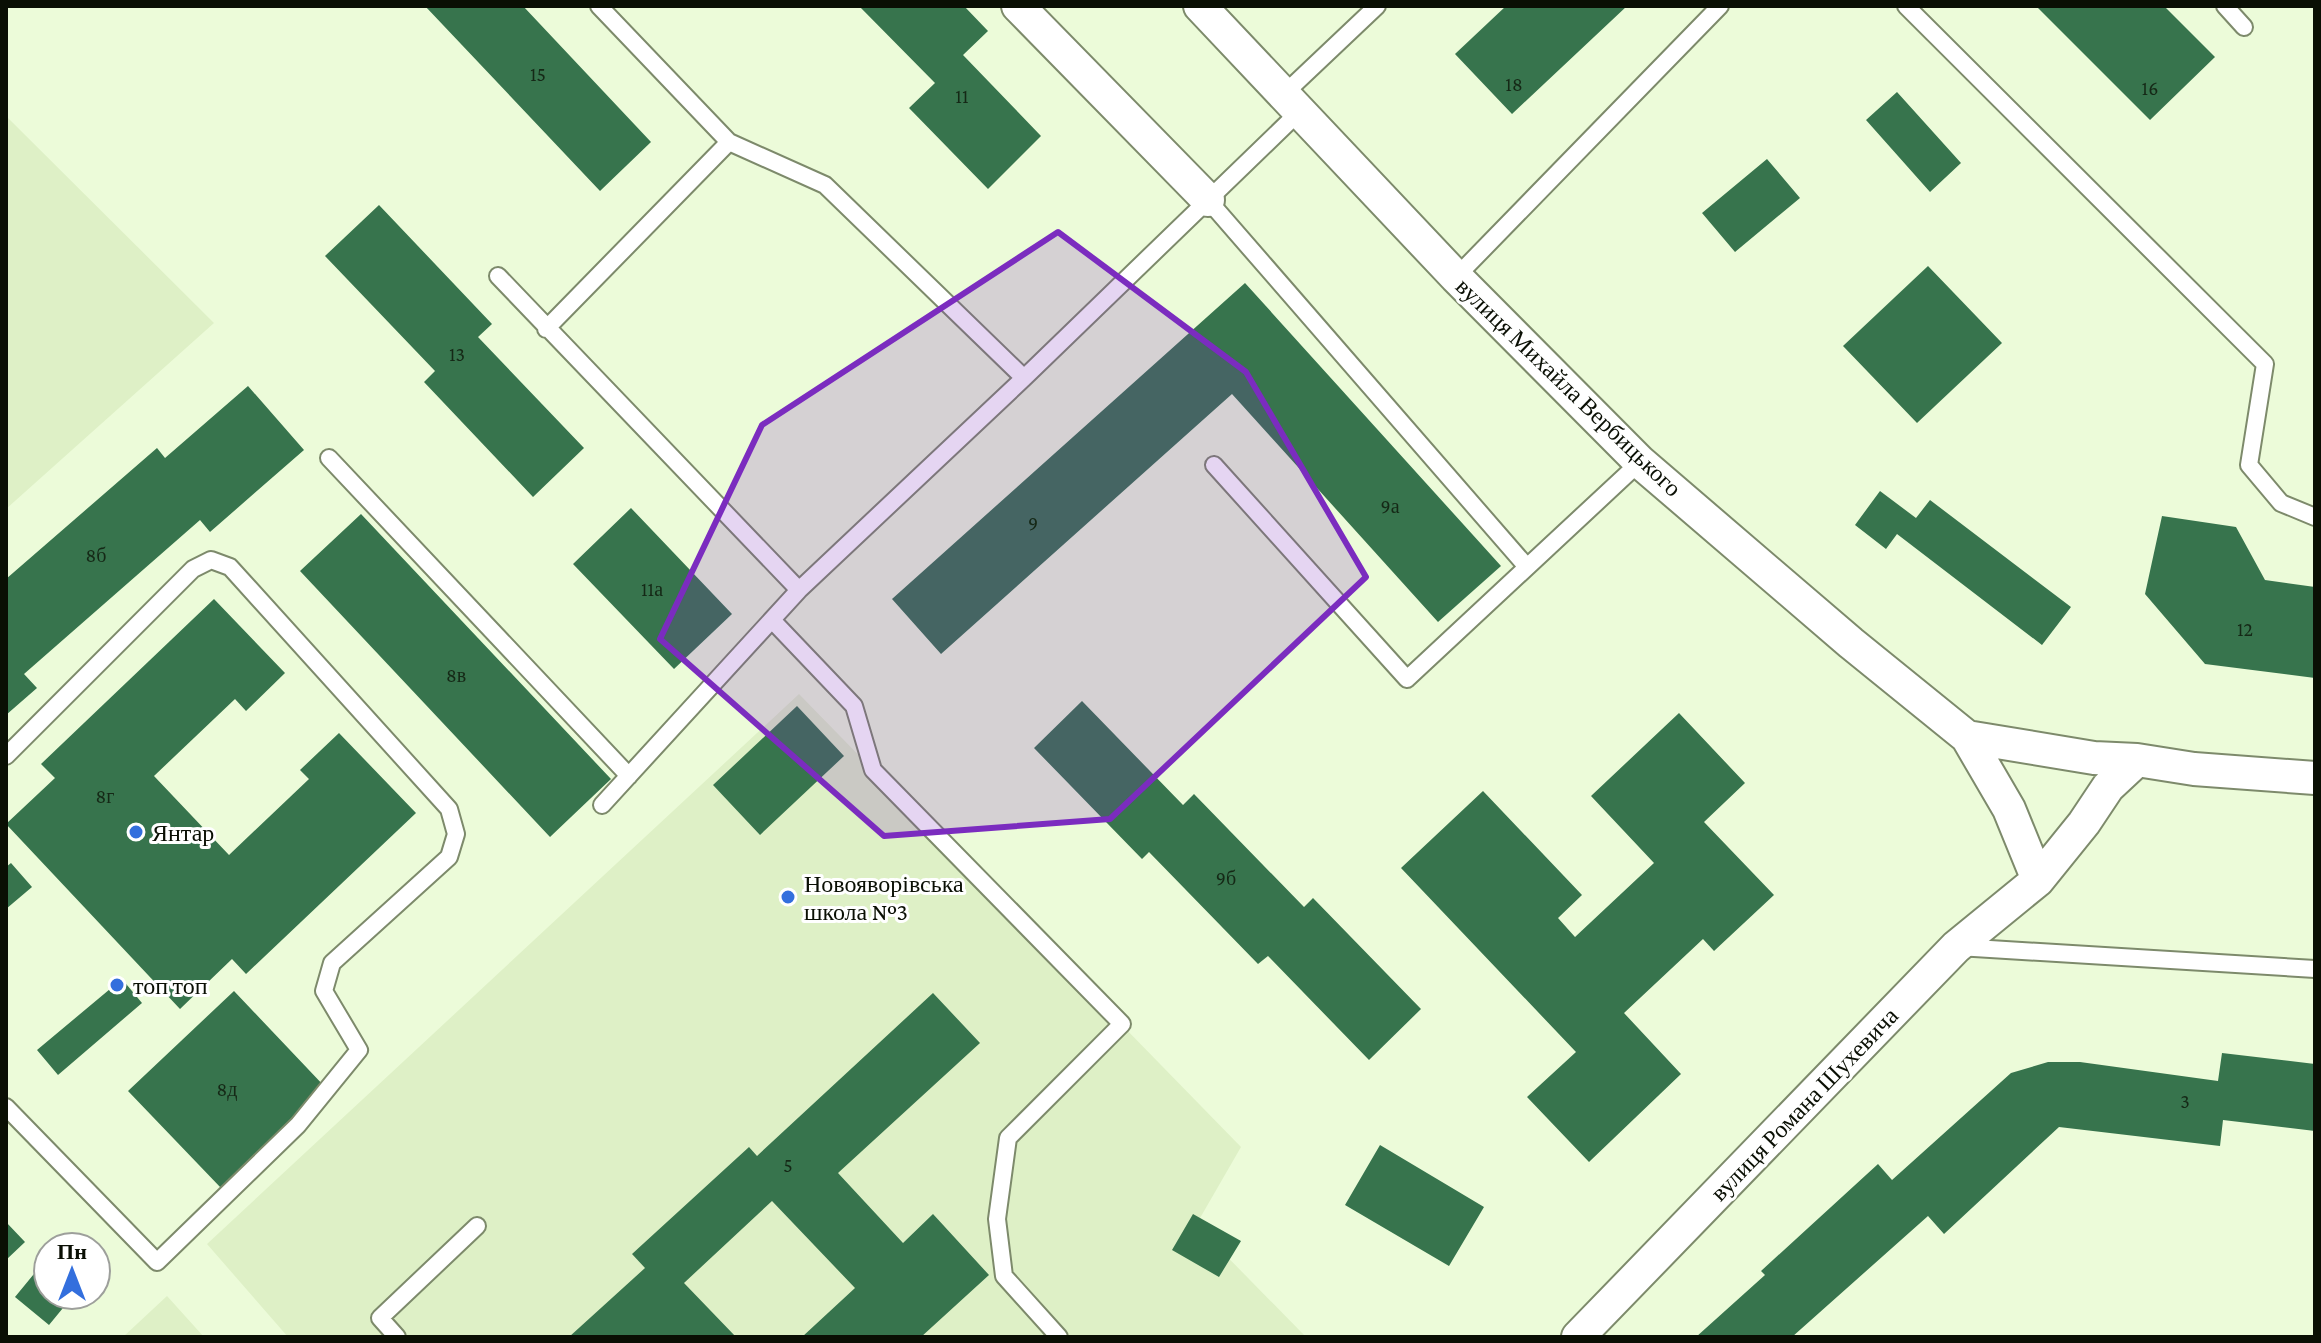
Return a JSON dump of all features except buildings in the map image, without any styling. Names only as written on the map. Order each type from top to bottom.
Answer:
[{"type":"street","points":[[1018,6],[1208,200]]},
{"type":"street","name":"вулиця Михайла Вербицького","points":[[1200,6],[1456,277],[1640,462],[1851,643],[1967,737],[2009,809]]},
{"type":"street","points":[[1967,737],[2094,758],[2315,778]]},
{"type":"street","points":[[2038,880],[2009,809],[2007,794],[2017,766],[2030,756],[2051,750],[2074,757],[2093,780],[2095,795],[2092,810],[2084,823]]},
{"type":"street","points":[[2009,809],[2028,832],[2043,838],[2058,838],[2072,833],[2084,823],[2108,787],[2137,760]]},
{"type":"street","name":"вулиця Романа Шухевича","points":[[1578,1337],[1956,947],[2038,880],[2084,823]]},
{"type":"lane","points":[[599,6],[729,142],[825,185],[1024,378]]},
{"type":"lane","points":[[602,805],[799,590],[1208,200],[1377,6]]},
{"type":"lane","points":[[1456,277],[1720,6]]},
{"type":"lane","points":[[1906,6],[2265,364],[2249,465],[2281,503],[2315,517]]},
{"type":"lane","points":[[2225,6],[2244,27]]},
{"type":"lane","points":[[546,329],[729,142]]},
{"type":"lane","points":[[1208,200],[1527,567]]},
{"type":"lane","points":[[498,276],[799,590]]},
{"type":"lane","points":[[329,458],[629,776]]},
{"type":"lane","points":[[1214,465],[1407,679],[1640,462]]},
{"type":"lane","points":[[6,756],[193,569],[211,560],[230,567],[449,809],[456,834],[449,857],[332,963],[324,991],[359,1050],[298,1125],[157,1262],[6,1107]]},
{"type":"lane","points":[[772,620],[854,706],[873,770],[1122,1024],[1008,1138],[997,1219],[1004,1276],[1059,1337]]},
{"type":"lane","points":[[1956,947],[2315,969]]},
{"type":"lane","points":[[397,1337],[380,1318],[477,1226]]},
{"type":"highlighted area","points":[[1058,232],[1246,372],[1366,577],[1110,819],[884,836],[660,639],[762,425]]},
{"type":"shaded area","points":[[6,116],[214,323],[6,509]]},
{"type":"shaded area","name":"Новояворівська школа №3","points":[[799,694],[1241,1147],[1196,1225],[1306,1337],[288,1337],[207,1244]]},
{"type":"shaded area","points":[[167,1296],[204,1337],[123,1337]]},
{"type":"place","name":"Янтар","points":[[136,832]]},
{"type":"place","name":"Новояворівська школа №3","points":[[788,897]]},
{"type":"place","name":"топ топ","points":[[117,985]]}]
